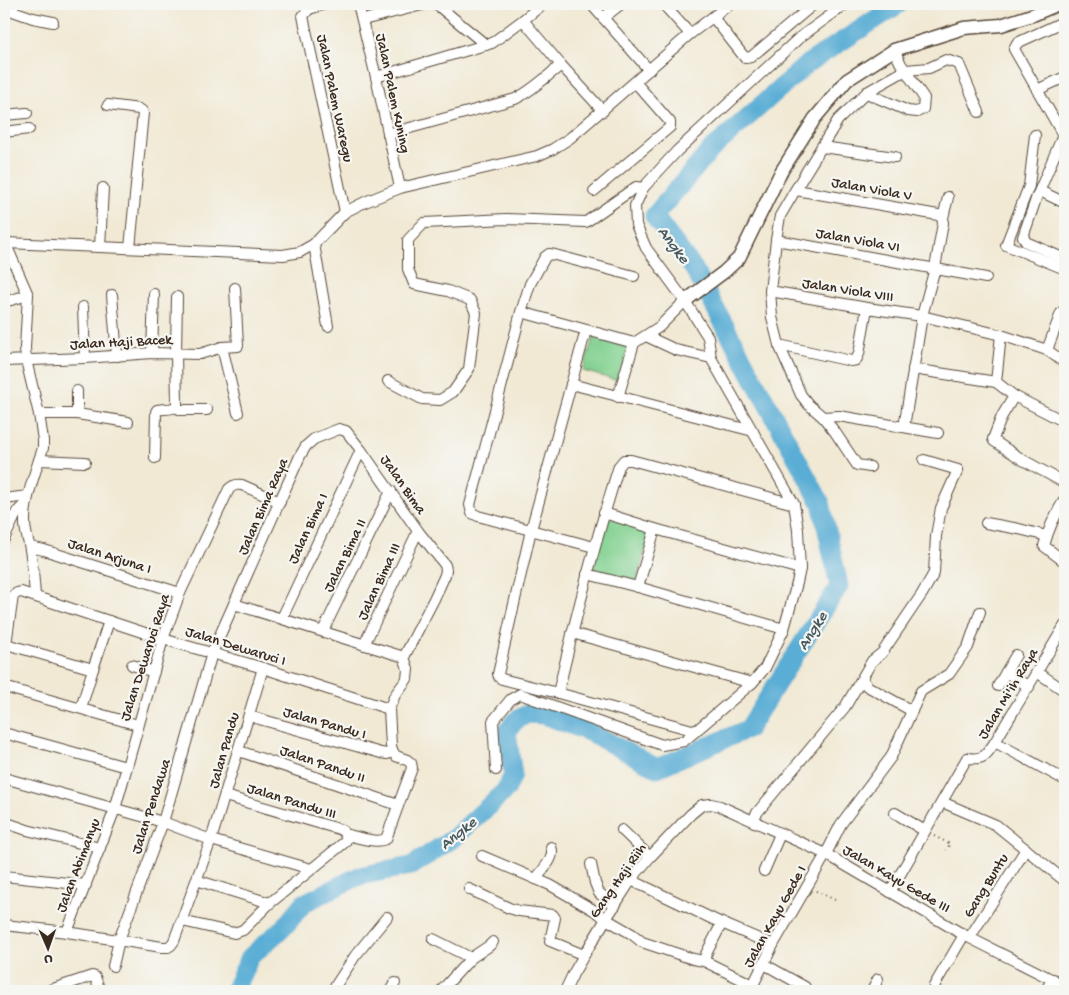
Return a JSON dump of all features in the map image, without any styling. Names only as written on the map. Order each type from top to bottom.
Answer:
[{"type":"street","name":"Jalan Palem Waregu","points":[[325,4],[309,9],[303,16],[345,212]]},
{"type":"street","name":"Jalan Palem Kuning","points":[[358,4],[400,188]]},
{"type":"street","points":[[363,20],[426,4]]},
{"type":"street","points":[[436,4],[486,45]]},
{"type":"street","points":[[376,77],[486,45],[497,40],[543,4]]},
{"type":"street","points":[[591,4],[649,70]]},
{"type":"street","points":[[603,18],[621,4]]},
{"type":"street","points":[[663,4],[690,34]]},
{"type":"street","points":[[35,596],[30,548],[25,524],[28,499],[43,448],[43,440],[26,360],[28,295],[5,241],[283,255],[300,252],[314,244],[345,212],[365,202],[400,188],[537,156],[553,149],[570,138],[690,34],[730,4]]},
{"type":"street","points":[[713,17],[745,58],[751,57],[814,4]]},
{"type":"street","points":[[496,770],[493,721],[512,699],[520,694],[662,745],[684,741],[752,683],[765,668],[784,629],[800,570],[798,530],[794,504],[711,358],[708,337],[687,299],[646,248],[636,225],[635,206],[643,188],[677,151],[799,38],[846,4]]},
{"type":"street","points":[[618,397],[634,343],[659,327],[687,299],[724,272],[739,258],[781,172],[815,118],[847,80],[894,50],[964,28],[1001,24],[1036,14],[1058,4]]},
{"type":"street","points":[[4,8],[33,18],[53,22]]},
{"type":"street","points":[[524,20],[602,110]]},
{"type":"street","points":[[1065,21],[1018,43],[1014,48],[1064,135],[1023,234],[1024,241],[1065,259]]},
{"type":"street","points":[[868,92],[908,111],[917,112],[923,109],[924,98],[894,50]]},
{"type":"street","points":[[870,467],[857,465],[823,416],[800,395],[779,345],[772,317],[770,291],[780,216],[838,120],[868,92],[906,70],[929,68],[946,60],[959,64],[979,112]]},
{"type":"street","points":[[388,134],[515,99],[524,95],[561,64]]},
{"type":"street","points":[[1037,90],[1065,77]]},
{"type":"street","points":[[594,191],[670,128],[670,122],[635,82]]},
{"type":"street","points":[[108,105],[139,109],[143,113],[130,248]]},
{"type":"street","points":[[4,115],[27,113]]},
{"type":"street","points":[[4,132],[29,130]]},
{"type":"street","points":[[1035,135],[1029,186],[1006,245],[1065,269]]},
{"type":"street","points":[[822,147],[895,157]]},
{"type":"street","points":[[388,381],[422,398],[440,400],[453,392],[468,369],[476,313],[470,300],[448,291],[414,284],[408,269],[408,240],[424,223],[506,219],[586,222],[636,187],[643,188]]},
{"type":"street","points":[[100,247],[103,188]]},
{"type":"street","name":"Jalan Viola V","points":[[796,190],[938,215],[942,218]]},
{"type":"street","points":[[1040,191],[1065,203]]},
{"type":"street","points":[[904,427],[922,316],[935,268],[943,223],[942,218],[945,213],[948,197]]},
{"type":"street","name":"Jalan Viola VI","points":[[776,240],[986,278]]},
{"type":"street","points":[[314,244],[328,326]]},
{"type":"street","points":[[594,547],[478,516],[472,513],[470,505],[521,312],[530,284],[545,256],[549,254],[634,276]]},
{"type":"street","name":"Jalan Haji Bacek","points":[[4,361],[152,353],[200,354],[222,347],[238,346],[235,288]]},
{"type":"street","name":"Jalan Viola VIII","points":[[770,291],[922,316],[1001,335],[1047,350],[1065,363]]},
{"type":"street","points":[[152,353],[154,294]]},
{"type":"street","points":[[4,301],[28,295]]},
{"type":"street","points":[[112,295],[117,356]]},
{"type":"street","points":[[176,407],[177,297]]},
{"type":"street","points":[[83,307],[85,358]]},
{"type":"street","points":[[779,345],[851,361],[856,360],[859,354],[867,308]]},
{"type":"street","points":[[1047,350],[1061,313],[1065,309]]},
{"type":"street","points":[[521,312],[634,343]]},
{"type":"street","points":[[586,330],[531,530],[498,674],[502,679],[696,731]]},
{"type":"street","points":[[996,382],[1001,335]]},
{"type":"street","points":[[646,336],[676,350],[711,358]]},
{"type":"street","points":[[222,347],[238,413]]},
{"type":"street","points":[[913,370],[996,382],[1014,396],[1065,422]]},
{"type":"street","points":[[571,384],[753,430]]},
{"type":"street","points":[[76,414],[77,392]]},
{"type":"street","points":[[1014,396],[1002,416],[993,439],[994,442],[1063,479]]},
{"type":"street","points":[[155,458],[157,410],[176,407],[181,410],[207,410]]},
{"type":"street","points":[[39,414],[76,414],[128,422]]},
{"type":"street","points":[[823,416],[839,416],[938,433]]},
{"type":"street","name":"Jalan Bima","points":[[329,432],[339,429],[346,431],[418,531],[445,565],[445,575],[404,657]]},
{"type":"street","name":"Jalan Bima Raya","points":[[212,653],[300,456],[306,446],[314,439],[329,432]]},
{"type":"street","name":"Jalan Bima I","points":[[282,618],[361,450]]},
{"type":"street","points":[[39,460],[85,462]]},
{"type":"street","points":[[558,693],[594,547],[619,466],[624,460],[631,460],[794,504]]},
{"type":"street","points":[[754,822],[756,814],[845,707],[872,661],[882,653],[934,573],[936,536],[941,508],[958,470],[924,460]]},
{"type":"street","name":"Jalan Dewaruci Raya","points":[[115,809],[163,639],[180,593],[228,489],[237,485],[242,486],[280,502]]},
{"type":"street","name":"Jalan Bima II","points":[[323,631],[391,491]]},
{"type":"street","points":[[4,499],[28,499]]},
{"type":"street","points":[[4,539],[17,512],[28,499]]},
{"type":"street","points":[[1065,499],[1058,510],[1044,547],[1065,562]]},
{"type":"street","points":[[604,513],[800,570]]},
{"type":"street","points":[[986,523],[1047,536]]},
{"type":"street","points":[[638,587],[655,529]]},
{"type":"street","name":"Jalan Bima III","points":[[364,645],[418,531]]},
{"type":"street","name":"Jalan Arjuna I","points":[[30,548],[44,550],[180,593]]},
{"type":"street","points":[[587,574],[784,629]]},
{"type":"street","name":"Jalan Dewaruci I","points":[[5,647],[13,596],[21,592],[163,639],[263,668],[389,709]]},
{"type":"street","points":[[182,921],[234,933],[244,930],[270,903],[345,842],[346,836],[383,841],[386,839],[412,768],[412,763],[396,756],[391,746],[389,709],[395,695],[407,679],[408,669],[404,657],[234,604]]},
{"type":"street","name":"Jalan Kayu Gede I","points":[[750,989],[841,824],[891,757],[921,691],[949,674],[968,647],[980,612]]},
{"type":"street","points":[[81,708],[109,621]]},
{"type":"street","name":"Jalan Mi'ih Raya","points":[[890,892],[967,758],[976,759],[985,756],[1065,625]]},
{"type":"street","points":[[572,633],[752,683]]},
{"type":"street","points":[[5,647],[93,669]]},
{"type":"street","name":"Jalan Pendawa","points":[[113,966],[119,940],[163,822],[212,653]]},
{"type":"street","points":[[998,686],[1016,655]]},
{"type":"street","points":[[132,666],[154,672]]},
{"type":"street","name":"Jalan Pandu","points":[[119,940],[168,947],[174,941],[211,840],[263,668]]},
{"type":"street","points":[[1006,672],[1028,686]]},
{"type":"street","points":[[1037,672],[1065,691]]},
{"type":"street","points":[[862,679],[867,686],[912,711]]},
{"type":"street","points":[[4,687],[138,725]]},
{"type":"street","name":"Jalan Pandu I","points":[[249,716],[381,753],[393,752]]},
{"type":"street","points":[[4,733],[126,767]]},
{"type":"street","points":[[995,742],[1065,780]]},
{"type":"street","name":"Jalan Pandu II","points":[[239,751],[398,805]]},
{"type":"street","points":[[4,778],[163,822],[211,840],[311,869]]},
{"type":"street","name":"Jalan Pandu III","points":[[225,796],[339,829],[346,836]]},
{"type":"street","points":[[942,802],[996,825],[1065,881]]},
{"type":"street","name":"Jalan Kayu Gede III","points":[[711,804],[720,806],[826,854],[967,936],[1065,986]]},
{"type":"street","name":"Gang Haji Riih","points":[[565,991],[584,955],[631,880],[650,857],[692,814],[702,805],[711,804]]},
{"type":"street","name":"Jalan Abimanyu","points":[[67,932],[115,809]]},
{"type":"street","points":[[895,813],[925,831]]},
{"type":"street","points":[[4,822],[27,830],[100,848]]},
{"type":"street","points":[[4,829],[27,830]]},
{"type":"street","points":[[622,830],[650,857]]},
{"type":"street","points":[[764,871],[780,834]]},
{"type":"street","points":[[536,879],[551,859],[552,847]]},
{"type":"street","name":"Gang Buntu","points":[[936,991],[934,986],[1026,848]]},
{"type":"street","points":[[482,856],[550,885],[597,912],[642,942],[704,961],[750,989]]},
{"type":"street","points":[[590,864],[600,893],[615,906]]},
{"type":"street","points":[[4,876],[86,884]]},
{"type":"street","points":[[196,880],[270,903]]},
{"type":"street","points":[[631,880],[773,945]]},
{"type":"street","points":[[469,889],[509,908],[553,915],[555,918],[550,941],[584,955]]},
{"type":"street","points":[[332,991],[355,956],[387,917]]},
{"type":"street","points":[[704,961],[722,923]]},
{"type":"street","points":[[4,925],[119,940]]},
{"type":"street","points":[[432,939],[471,958]]},
{"type":"street","points":[[442,991],[471,958],[493,942]]},
{"type":"street","points":[[764,964],[804,987]]},
{"type":"street","points":[[47,991],[92,976],[95,977],[100,991]]},
{"type":"street","points":[[1045,991],[1053,979]]},
{"type":"street","points":[[872,991],[878,980]]},
{"type":"path","points":[[925,831],[950,844],[946,850]]},
{"type":"path","points":[[808,886],[835,900]]},
{"type":"green space","points":[[593,338],[628,347],[619,381],[583,371]]},
{"type":"green space","points":[[606,516],[651,531],[636,583],[593,572]]},
{"type":"waterway","name":"Angke","points":[[234,991],[250,957],[285,926],[304,903],[359,876],[411,866],[454,838],[506,790],[513,775],[507,732],[515,721],[527,714],[544,715],[591,733],[657,768],[748,729],[839,586],[821,503],[694,269],[654,216],[710,151],[807,64],[899,4]]}]
